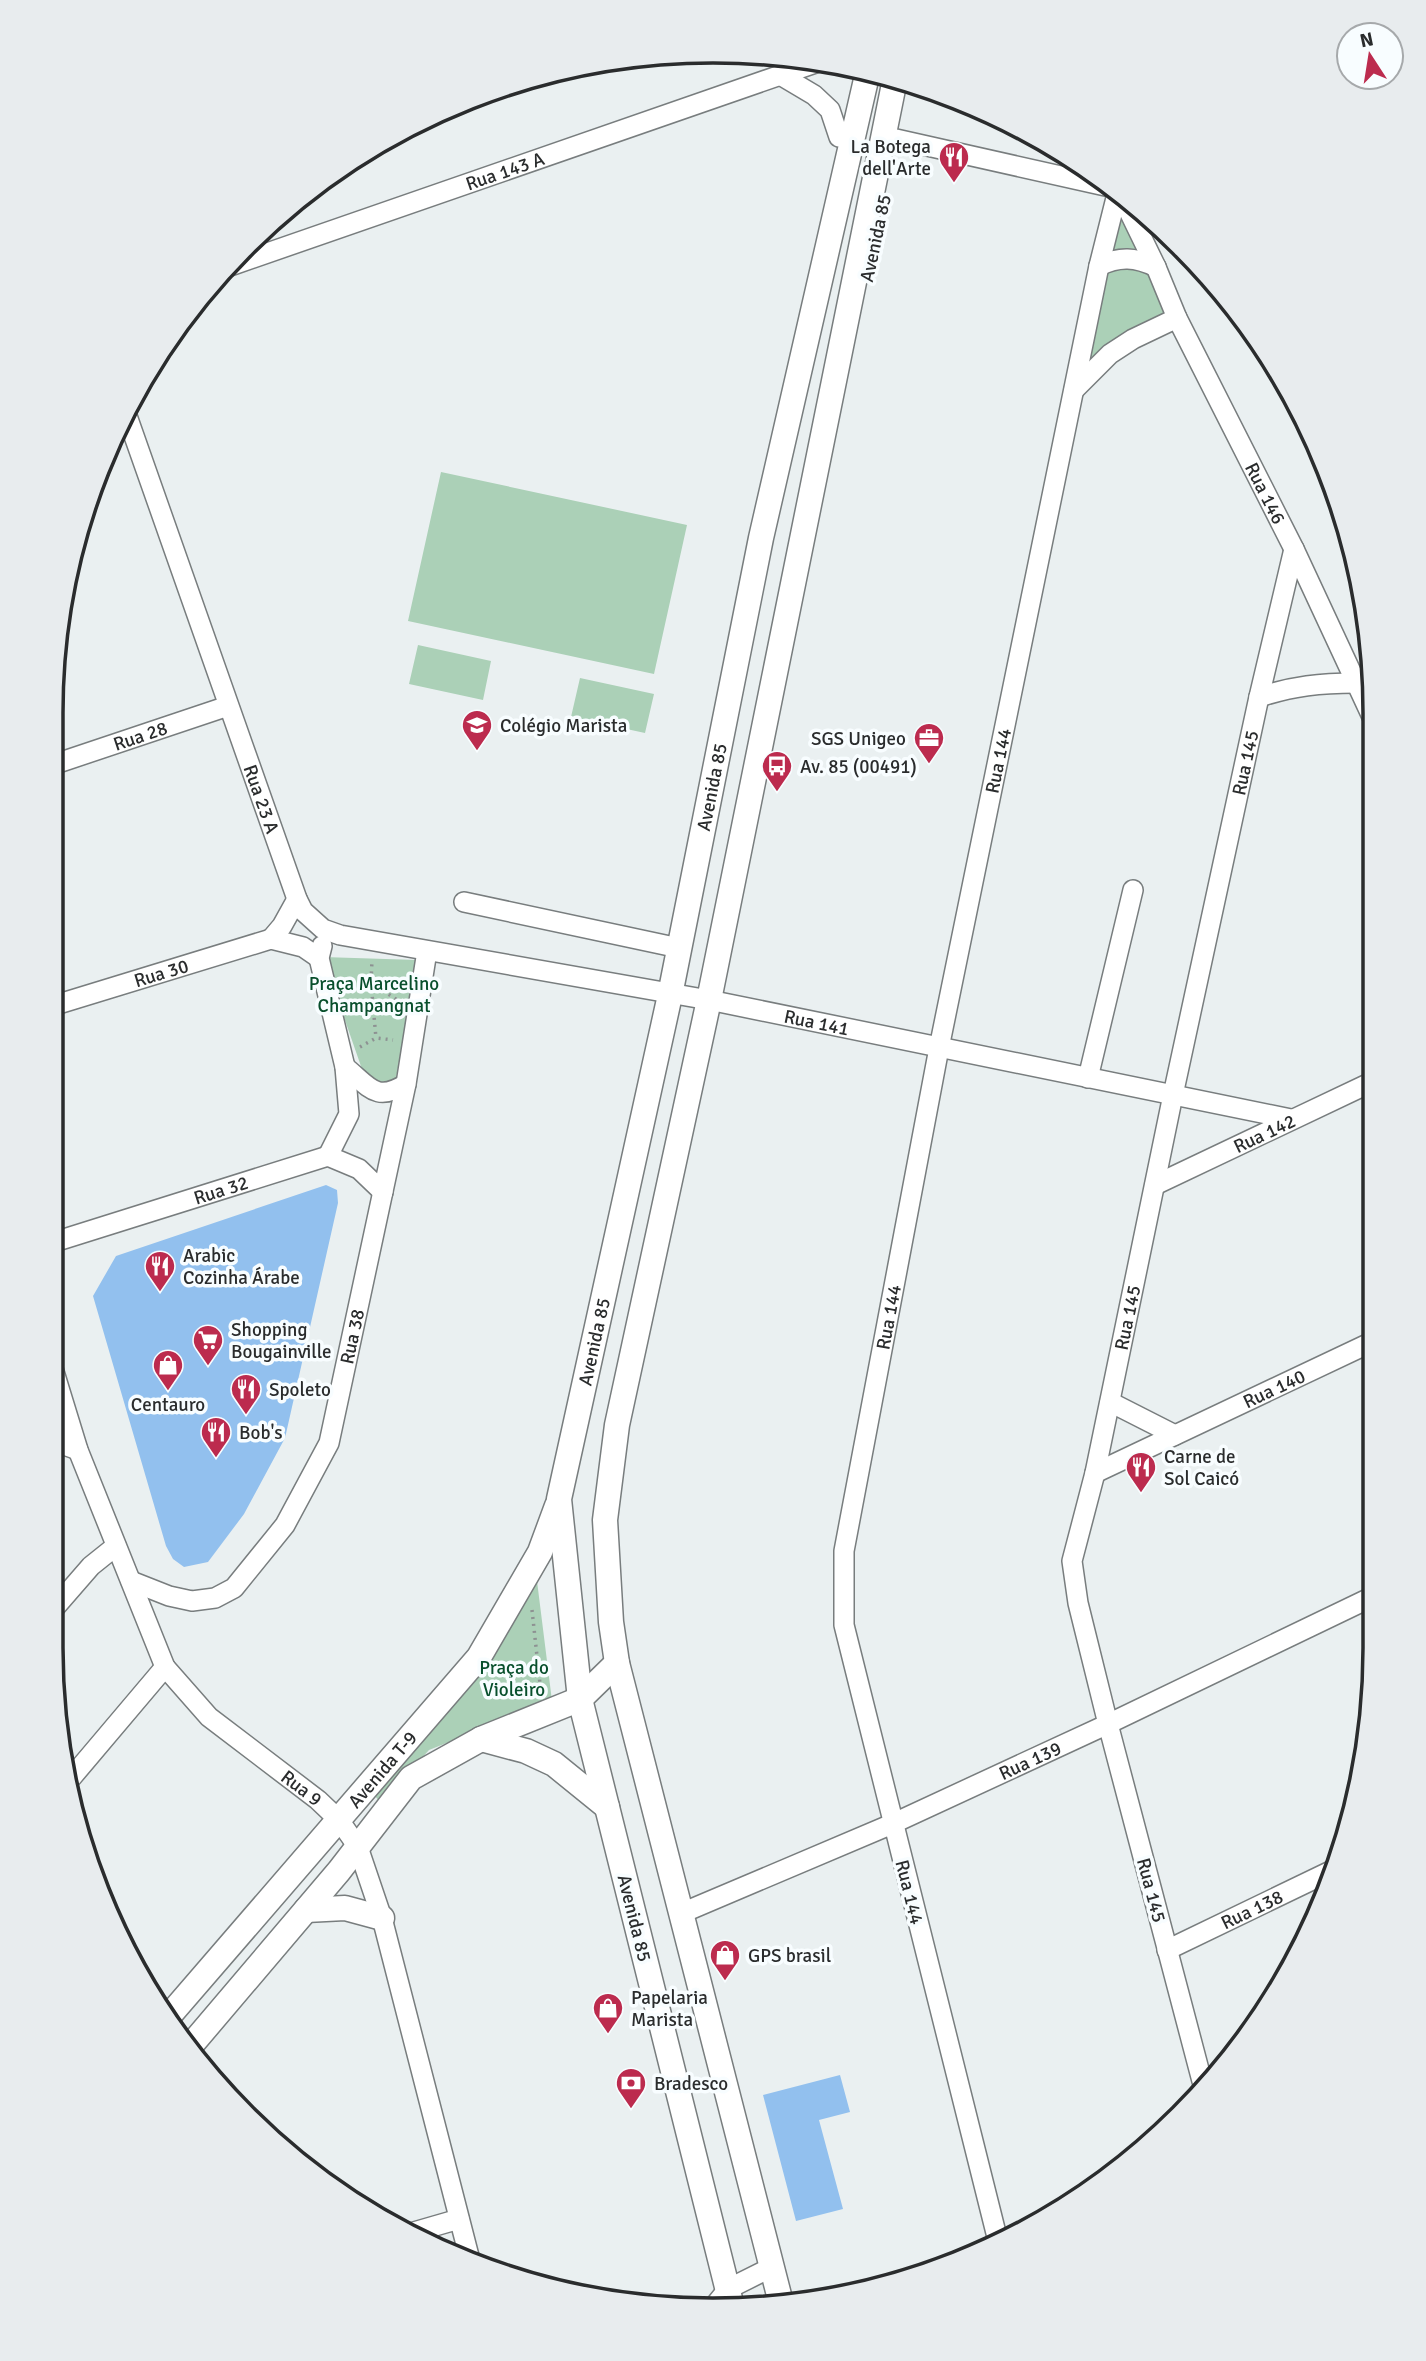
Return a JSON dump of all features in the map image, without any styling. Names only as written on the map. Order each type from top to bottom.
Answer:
[{"type":"main road","name":"Avenida 85","points":[[799,375],[796,337],[851,78]]},
{"type":"main road","name":"Avenida 85","points":[[730,2298],[580,1699],[559,1499],[670,995],[761,538],[865,81]]},
{"type":"main road","name":"Avenida 85","points":[[779,2294],[617,1663],[611,1622],[605,1520],[617,1425],[709,1000],[893,89]]},
{"type":"main road","name":"Avenida 85","points":[[833,390],[855,338],[907,93]]},
{"type":"main road","name":"Avenida T-9","points":[[174,2010],[479,1657],[540,1552],[559,1499]]},
{"type":"main road","name":"Avenida T-9","points":[[195,2041],[358,1847],[411,1778],[481,1739],[580,1699],[617,1663]]},
{"type":"main road","points":[[481,1739],[526,1751],[554,1764],[607,1807]]},
{"type":"main road","points":[[306,1910],[345,1908],[382,1918]]},
{"type":"street","name":"Rua 143 A","points":[[246,260],[800,69]]},
{"type":"street","points":[[782,76],[814,95],[830,110],[839,137]]},
{"type":"street","points":[[896,139],[1087,182]]},
{"type":"street","name":"Rua 144","points":[[996,2233],[844,1625],[844,1552],[939,1048],[1099,266],[1115,202]]},
{"type":"street","name":"Rua 146","points":[[1131,215],[1177,318],[1294,549],[1363,697]]},
{"type":"street","points":[[1099,266],[1112,259],[1128,258],[1156,267]]},
{"type":"street","points":[[1074,391],[1110,354],[1133,339],[1177,318]]},
{"type":"street","name":"Rua 23 A","points":[[130,425],[297,899],[303,911],[323,929],[340,935]]},
{"type":"street","name":"Rua 145","points":[[1201,2078],[1108,1724],[1078,1603],[1072,1561],[1095,1473],[1173,1095],[1259,697],[1294,549]]},
{"type":"street","points":[[1259,697],[1303,685],[1356,683]]},
{"type":"street","name":"Rua 28","points":[[63,761],[228,706]]},
{"type":"street","points":[[1088,1078],[1133,890]]},
{"type":"street","points":[[297,899],[282,926],[271,939],[303,947],[319,958]]},
{"type":"street","points":[[464,902],[679,948]]},
{"type":"street","points":[[340,935],[330,937],[324,942],[319,958],[345,1067],[349,1114],[328,1156],[359,1169],[383,1192]]},
{"type":"street","name":"Rua 141","points":[[340,935],[709,1000],[1291,1119]]},
{"type":"street","name":"Rua 30","points":[[63,1003],[271,939]]},
{"type":"street","name":"Rua 38","points":[[131,1581],[169,1597],[192,1601],[215,1598],[234,1588],[285,1525],[329,1443],[406,1084],[427,951]]},
{"type":"street","points":[[345,1067],[375,1091],[383,1094],[393,1092],[406,1084]]},
{"type":"street","name":"Rua 142","points":[[1155,1185],[1363,1086]]},
{"type":"street","name":"Rua 32","points":[[63,1239],[328,1156]]},
{"type":"street","name":"Rua 140","points":[[1095,1473],[1363,1346]]},
{"type":"street","name":"Rua 9","points":[[63,1401],[78,1450],[165,1667],[209,1717],[318,1800],[339,1820],[358,1847],[382,1918],[467,2250]]},
{"type":"street","points":[[1110,1402],[1175,1435]]},
{"type":"street","points":[[63,1445],[78,1450]]},
{"type":"street","points":[[63,1598],[91,1566],[116,1546]]},
{"type":"street","name":"Rua 139","points":[[682,1913],[892,1824],[1363,1602]]},
{"type":"street","points":[[75,1774],[165,1667]]},
{"type":"street","name":"Rua 138","points":[[1167,1950],[1322,1875]]},
{"type":"street","points":[[423,2229],[459,2219]]},
{"type":"street","points":[[731,2298],[772,2266]]},
{"type":"path","points":[[372,958],[371,983],[376,1038]]},
{"type":"path","points":[[339,994],[371,983]]},
{"type":"path","points":[[371,983],[408,1007]]},
{"type":"path","points":[[355,1036],[363,1057]]},
{"type":"path","points":[[359,1047],[376,1038],[387,1038],[400,1046]]},
{"type":"path","points":[[531,1597],[542,1705]]},
{"type":"green space","points":[[1115,202],[1125,210],[1177,318],[1074,391]]},
{"type":"green space","points":[[441,472],[687,525],[654,674],[408,621]]},
{"type":"green space","points":[[418,645],[491,661],[483,700],[409,684]]},
{"type":"green space","points":[[580,678],[654,694],[645,733],[571,717]]},
{"type":"green space","name":"Praça Marcelino Champangnat","points":[[323,957],[417,960],[395,1084],[382,1089],[363,1072]]},
{"type":"green space","name":"Praça do Violeiro","points":[[536,1573],[552,1701],[429,1750],[381,1803],[374,1795]]},
{"type":"building","name":"Shopping Bougainville","points":[[326,1185],[337,1190],[338,1203],[285,1438],[244,1514],[208,1562],[184,1567],[173,1559],[166,1546],[93,1296],[116,1256]]},
{"type":"building","points":[[840,2075],[850,2112],[819,2120],[843,2209],[796,2221],[763,2095]]},
{"type":"place","name":"La Botega dell'Arte","points":[[954,184]]},
{"type":"place","name":"Colégio Marista","points":[[477,752]]},
{"type":"place","name":"SGS Unigeo","points":[[929,765]]},
{"type":"place","name":"Av. 85 (00491)","points":[[777,793]]},
{"type":"place","name":"Arabic Cozinha Árabe","points":[[160,1293]]},
{"type":"place","name":"Shopping Bougainville","points":[[208,1367]]},
{"type":"place","name":"Centauro","points":[[168,1392]]},
{"type":"place","name":"Spoleto","points":[[246,1416]]},
{"type":"place","name":"Bob's","points":[[216,1459]]},
{"type":"place","name":"Carne de Sol Caicó","points":[[1141,1494]]},
{"type":"place","name":"GPS brasil","points":[[725,1982]]},
{"type":"place","name":"Papelaria Marista","points":[[608,2035]]},
{"type":"place","name":"Bradesco","points":[[631,2110]]}]
